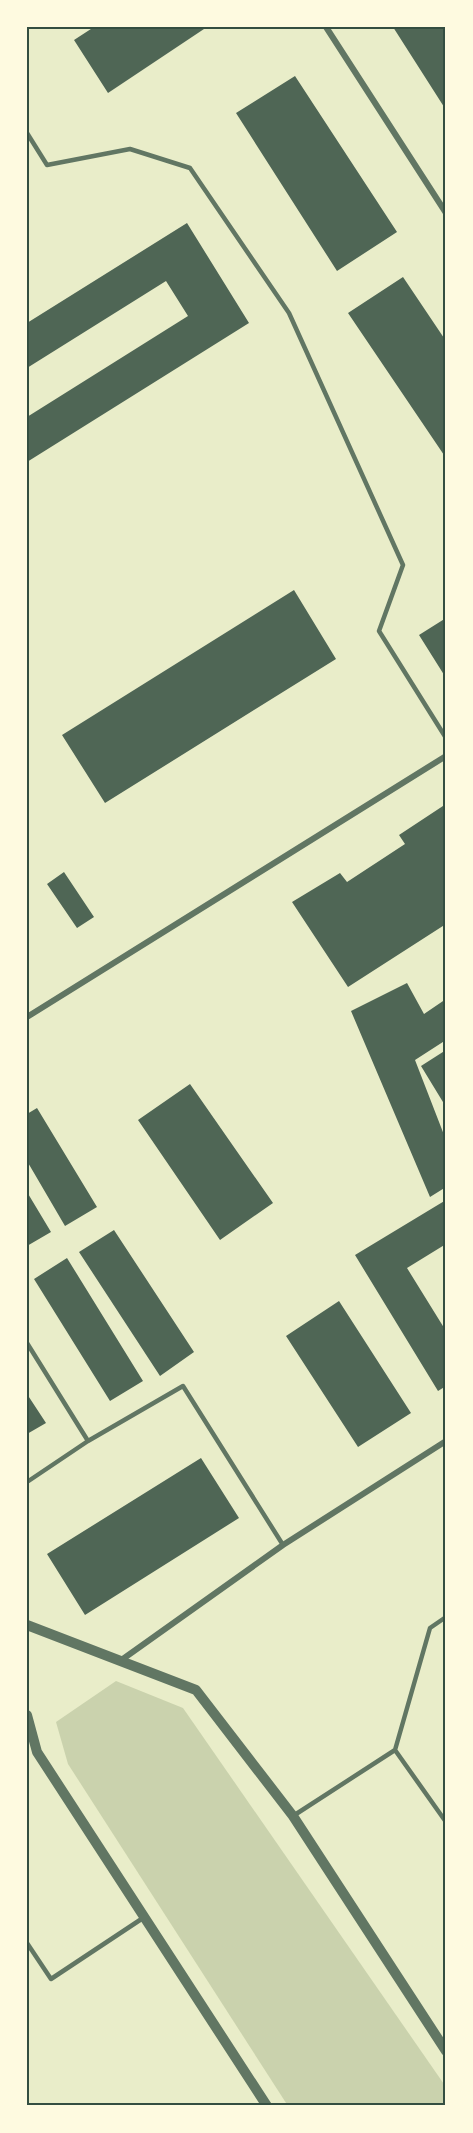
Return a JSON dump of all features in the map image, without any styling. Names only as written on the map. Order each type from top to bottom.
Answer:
[{"type":"street","points":[[326,27],[446,213]]},
{"type":"street","points":[[27,1017],[446,756]]},
{"type":"street","points":[[119,1661],[283,1545],[446,1441]]},
{"type":"street","points":[[27,1625],[196,1690],[293,1816],[446,2051]]},
{"type":"street","points":[[27,1715],[37,1752],[267,2106]]},
{"type":"lane","points":[[27,133],[47,165],[130,149],[190,168],[289,314],[403,565],[379,631],[446,738]]},
{"type":"lane","points":[[27,1343],[88,1441]]},
{"type":"lane","points":[[27,1482],[88,1441],[183,1386],[283,1545]]},
{"type":"lane","points":[[293,1816],[395,1750],[430,1628],[446,1617]]},
{"type":"lane","points":[[395,1750],[446,1822]]},
{"type":"lane","points":[[27,1943],[51,1979],[144,1917]]},
{"type":"green space","points":[[116,1681],[183,1708],[446,2087],[446,2106],[288,2106],[68,1764],[56,1722]]},
{"type":"building","points":[[94,27],[207,27],[108,93],[74,40]]},
{"type":"building","points":[[393,27],[446,27],[446,110]]},
{"type":"building","points":[[295,76],[397,232],[337,271],[236,113]]},
{"type":"building","points":[[187,223],[249,323],[27,462],[27,417],[188,316],[166,281],[27,368],[27,323]]},
{"type":"building","points":[[403,277],[446,341],[446,458],[348,313]]},
{"type":"building","points":[[294,590],[336,659],[105,803],[62,735]]},
{"type":"building","points":[[446,618],[446,678],[419,635]]},
{"type":"building","points":[[446,804],[446,924],[348,987],[292,902],[340,873],[347,882],[405,844],[399,835]]},
{"type":"building","points":[[64,872],[94,917],[77,928],[47,884]]},
{"type":"building","points":[[407,983],[424,1014],[446,999],[446,1040],[415,1060],[446,1140],[446,1187],[430,1197],[351,1011]]},
{"type":"building","points":[[446,1050],[446,1107],[421,1066]]},
{"type":"building","points":[[190,1084],[273,1203],[220,1240],[138,1120]]},
{"type":"building","points":[[37,1108],[97,1207],[65,1226],[27,1161],[27,1114]]},
{"type":"building","points":[[27,1192],[51,1232],[27,1246]]},
{"type":"building","points":[[446,1200],[446,1244],[407,1268],[446,1331],[446,1386],[438,1391],[355,1255]]},
{"type":"building","points":[[114,1230],[194,1352],[160,1376],[79,1252]]},
{"type":"building","points":[[67,1258],[143,1381],[110,1401],[34,1279]]},
{"type":"building","points":[[339,1301],[411,1413],[358,1447],[286,1336]]},
{"type":"building","points":[[27,1394],[46,1423],[27,1434]]},
{"type":"building","points":[[201,1458],[239,1518],[85,1615],[47,1554]]}]
